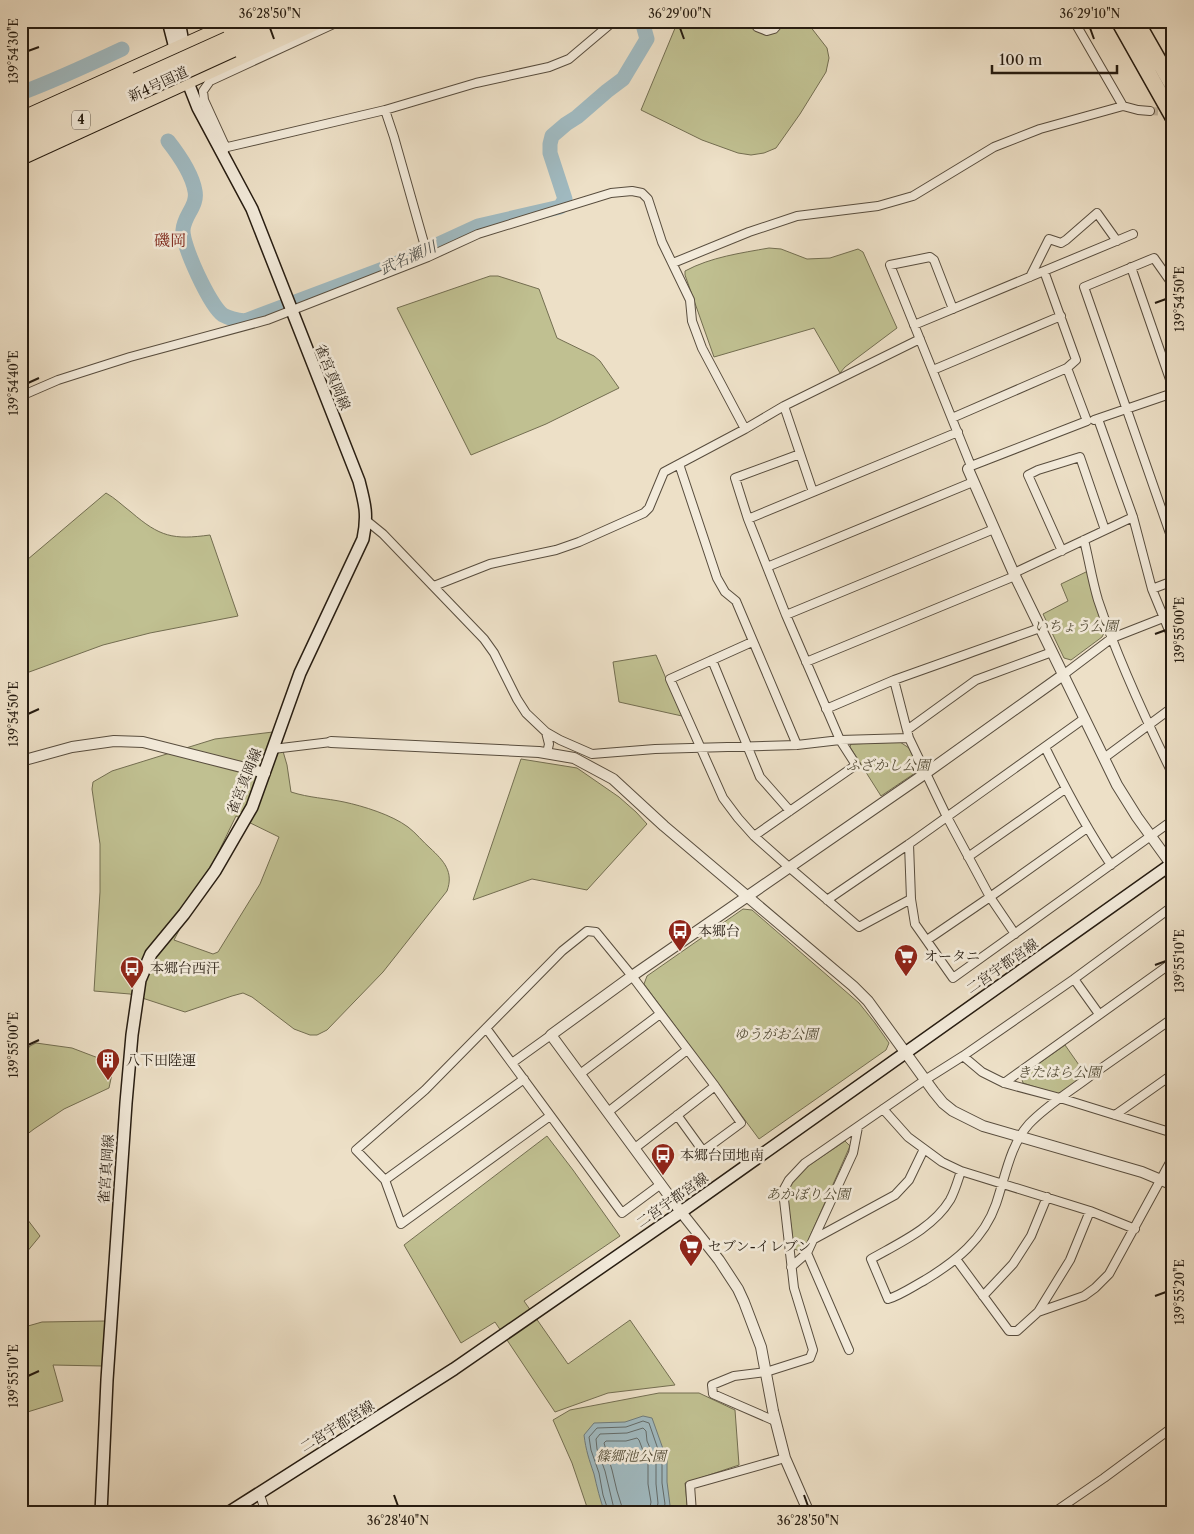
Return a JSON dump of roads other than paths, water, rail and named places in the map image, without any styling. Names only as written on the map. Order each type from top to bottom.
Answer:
[{"type":"highway","points":[[21,119],[238,21]]},
{"type":"highway","name":"新4号国道","points":[[230,44],[266,21]]},
{"type":"highway","name":"新4号国道","points":[[21,147],[139,86],[230,44],[295,21]]},
{"type":"highway","points":[[21,158],[320,21]]},
{"type":"highway","points":[[1119,21],[1173,116]]},
{"type":"highway","points":[[1136,21],[1173,86]]},
{"type":"highway","name":"新4号国道","points":[[21,133],[139,86]]},
{"type":"main road","name":"雀宮真岡線","points":[[101,1513],[106,1380],[126,1103],[132,1035],[140,980],[156,946],[184,914],[215,870],[236,837],[252,806],[300,673],[363,539],[367,521],[365,503],[359,481],[252,209],[223,148],[198,108],[188,82],[179,48],[168,21]]},
{"type":"main road","name":"雀宮真岡線","points":[[179,21],[179,48]]},
{"type":"main road","name":"二宮宇都宮線","points":[[228,1513],[454,1369],[681,1212],[1172,864]]},
{"type":"street","points":[[340,21],[210,82],[203,91],[204,100],[223,148],[385,110],[476,83],[549,67],[569,59],[614,21]]},
{"type":"street","points":[[753,21],[757,27],[767,31],[774,28],[780,21]]},
{"type":"street","points":[[1074,21],[1123,106]]},
{"type":"street","points":[[673,263],[748,232],[798,216],[878,206],[913,196],[994,147],[1040,128],[1123,106],[1150,111]]},
{"type":"street","points":[[385,110],[428,257]]},
{"type":"street","points":[[21,396],[58,380],[130,357],[267,320],[428,257],[478,234],[611,193],[632,191],[642,193],[648,199],[662,242],[690,300],[692,321],[702,348],[745,430]]},
{"type":"street","points":[[1030,277],[1049,239],[1061,243],[1097,213],[1117,241]]},
{"type":"street","points":[[914,325],[1133,234]]},
{"type":"street","points":[[953,309],[934,260],[930,257],[890,265],[958,432],[973,482],[1014,575],[1118,785],[1132,809],[1172,864]]},
{"type":"street","points":[[1173,285],[1154,258],[1084,287],[1173,542]]},
{"type":"street","points":[[1131,267],[1173,388]]},
{"type":"street","points":[[952,418],[1067,368],[1076,360],[1044,271]]},
{"type":"street","points":[[933,370],[1061,316]]},
{"type":"street","points":[[434,586],[490,564],[556,550],[579,542],[644,513],[649,508],[664,472],[745,430],[784,406],[920,339]]},
{"type":"street","points":[[1067,368],[1088,421]]},
{"type":"street","points":[[969,467],[1088,421],[1173,393]]},
{"type":"street","points":[[784,406],[813,492]]},
{"type":"street","points":[[1098,419],[1133,517],[1152,589],[1173,640]]},
{"type":"street","points":[[748,519],[958,432]]},
{"type":"street","points":[[754,836],[856,765],[840,740],[786,615],[748,519],[735,478],[800,454]]},
{"type":"street","points":[[1062,551],[1028,475],[1038,470],[1080,457],[1105,530]]},
{"type":"street","points":[[679,464],[717,578],[726,592],[736,601],[796,746]]},
{"type":"street","points":[[767,567],[973,482]]},
{"type":"street","points":[[806,662],[1014,575],[1133,517]]},
{"type":"street","points":[[367,521],[383,534],[484,639],[494,653],[526,713],[546,732],[592,754],[700,748],[796,746],[840,740],[909,738]]},
{"type":"street","points":[[786,615],[994,529]]},
{"type":"street","points":[[1084,540],[1098,598],[1112,638],[1148,725],[1173,775]]},
{"type":"street","points":[[1152,589],[1173,581]]},
{"type":"street","points":[[512,1063],[632,976],[926,773],[1112,638],[1164,618]]},
{"type":"street","points":[[826,708],[894,680],[1040,628]]},
{"type":"street","points":[[752,642],[670,679],[723,798],[754,836],[859,927],[911,899]]},
{"type":"street","points":[[907,730],[976,680],[1052,652]]},
{"type":"street","points":[[712,660],[760,777],[790,811]]},
{"type":"street","points":[[894,680],[909,738],[947,817],[990,898],[1015,934]]},
{"type":"street","points":[[1104,758],[1173,707]]},
{"type":"street","points":[[827,900],[909,844],[1085,718]]},
{"type":"street","points":[[546,732],[549,744],[547,753]]},
{"type":"street","points":[[21,762],[80,746],[114,741],[143,742],[265,773]]},
{"type":"street","points":[[273,749],[331,742],[539,752],[574,758],[613,779],[664,826],[853,986],[868,1002],[943,1103],[953,1111],[984,1126],[1160,1179],[1173,1185]]},
{"type":"street","points":[[1045,747],[1087,828],[1111,865]]},
{"type":"street","points":[[968,857],[1065,788]]},
{"type":"street","points":[[909,844],[911,899],[915,924],[954,978],[1173,820]]},
{"type":"street","points":[[927,940],[990,898],[1087,828]]},
{"type":"street","points":[[775,1421],[713,1394],[712,1385],[734,1376],[766,1372],[810,1358],[813,1350],[794,1288],[784,1213],[783,1191],[789,1180],[805,1164],[1074,979],[1173,906]]},
{"type":"street","points":[[550,1116],[401,1224],[385,1180],[356,1150],[425,1090],[562,951],[587,931],[596,932],[632,976],[742,1123],[704,1151],[677,1115]]},
{"type":"street","points":[[1004,1083],[1173,962]]},
{"type":"street","points":[[1074,979],[1099,1014]]},
{"type":"street","points":[[580,1074],[660,1014]]},
{"type":"street","points":[[961,1170],[949,1200],[935,1218],[912,1236],[872,1259],[888,1299],[900,1295],[956,1260],[970,1246],[985,1227],[996,1206],[1010,1157],[1028,1125],[1060,1098],[1173,1018]]},
{"type":"street","points":[[486,1028],[622,1213],[661,1184]]},
{"type":"street","points":[[551,1035],[681,1212],[719,1260],[738,1289],[761,1347],[775,1421],[785,1458],[808,1513]]},
{"type":"street","points":[[608,1112],[688,1050]]},
{"type":"street","points":[[963,1056],[982,1072],[1004,1083],[1060,1098],[1173,1133]]},
{"type":"street","points":[[1116,1115],[1173,1074]]},
{"type":"street","points":[[385,1180],[524,1079]]},
{"type":"street","points":[[635,1148],[715,1086]]},
{"type":"street","points":[[883,1110],[908,1137],[942,1162],[961,1170],[1090,1211],[1135,1229]]},
{"type":"street","points":[[791,1267],[807,1253],[853,1153],[858,1127]]},
{"type":"street","points":[[814,1238],[895,1195],[909,1180],[924,1149]]},
{"type":"street","points":[[1038,1312],[1084,1296],[1109,1274],[1173,1157]]},
{"type":"street","points":[[983,1296],[1013,1264],[1031,1236],[1047,1197]]},
{"type":"street","points":[[956,1260],[1009,1331],[1017,1331],[1038,1312],[1070,1260],[1090,1211]]},
{"type":"street","points":[[807,1253],[849,1350]]},
{"type":"street","points":[[1053,1513],[1104,1478],[1173,1426]]},
{"type":"street","points":[[692,1513],[690,1485],[785,1458]]},
{"type":"street","points":[[259,1492],[266,1513]]},
{"type":"water","points":[[643,1416],[652,1418],[667,1460],[670,1505],[667,1513],[605,1513],[584,1435],[594,1423],[625,1422]]},
{"type":"waterway","name":"武名瀬川","points":[[168,141],[181,158],[195,191],[195,201],[183,230],[192,261],[204,288],[223,315],[245,321],[391,266],[478,226],[560,207],[565,199],[550,153],[552,136],[623,79],[647,39],[642,21]]},
{"type":"waterway","name":"武名瀬川","points":[[21,93],[122,49]]},
{"type":"tunnel","points":[[1150,111],[1171,112]]},
{"type":"place","name":"本郷台","points":[[680,952]]},
{"type":"place","name":"オータニ","points":[[906,977]]},
{"type":"place","name":"本郷台西汗","points":[[132,989]]},
{"type":"place","name":"八下田陸運","points":[[108,1081]]},
{"type":"place","name":"本郷台団地南","points":[[663,1176]]},
{"type":"place","name":"セブン-イレブン","points":[[691,1267]]},
{"type":"district","name":"磯岡","points":[[170,240]]},
{"type":"park label","name":"いちょう公園","points":[[1076,626]]},
{"type":"park label","name":"ふざかし公園","points":[[888,765]]},
{"type":"park label","name":"ゆうがお公園","points":[[776,1034]]},
{"type":"park label","name":"きたはら公園","points":[[1059,1072]]},
{"type":"park label","name":"あかぼり公園","points":[[808,1194]]},
{"type":"park label","name":"篠郷池公園","points":[[631,1456]]}]
